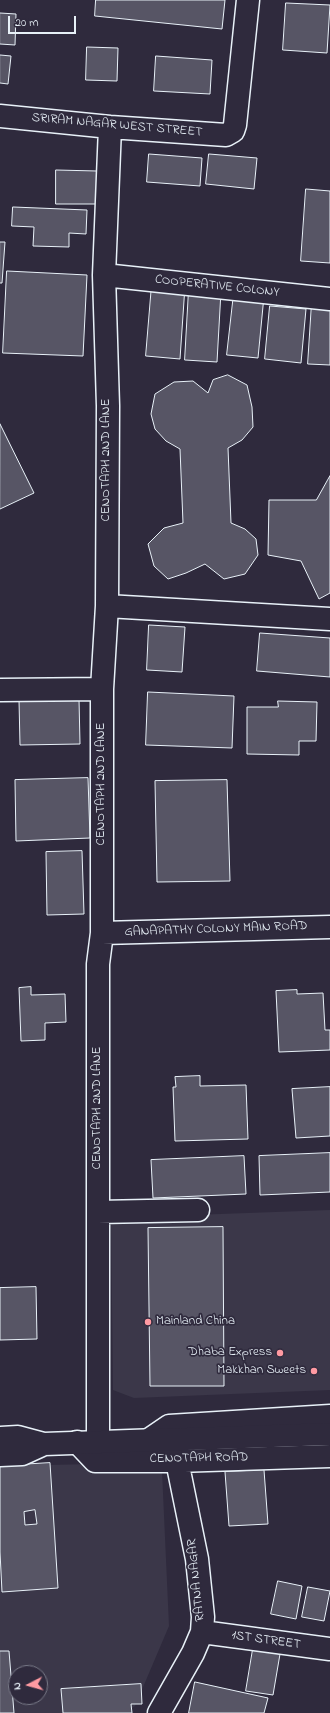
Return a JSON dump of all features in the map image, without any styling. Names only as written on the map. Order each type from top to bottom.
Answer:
[{"type":"street","name":"SRIRAM NAGAR WEST STREET","points":[[0,116],[110,127],[226,135],[233,131],[237,116],[248,0]]},
{"type":"street","name":"CENOTAPH 2ND LANE","points":[[87,1442],[98,1212],[98,964],[102,933],[102,689],[107,606],[108,406],[104,275],[110,127]]},
{"type":"street","name":"COOPERATIVE COLONY","points":[[104,275],[330,299]]},
{"type":"street","points":[[107,606],[330,618]]},
{"type":"street","points":[[0,690],[102,689]]},
{"type":"street","name":"GANAPATHY COLONY MAIN ROAD","points":[[102,933],[330,927]]},
{"type":"street","points":[[98,1212],[198,1210]]},
{"type":"street","name":"CENOTAPH ROAD","points":[[147,1441],[169,1426],[330,1416]]},
{"type":"street","points":[[0,1438],[18,1437],[44,1444],[330,1434]]},
{"type":"street","name":"CENOTAPH ROAD","points":[[87,1442],[94,1462],[330,1456]]},
{"type":"street","points":[[0,1455],[22,1454],[44,1444]]},
{"type":"street","name":"RATNA NAGAR","points":[[159,1713],[193,1653],[202,1632],[203,1617],[197,1558],[177,1461]]},
{"type":"street","name":"1ST STREET","points":[[202,1632],[330,1649]]},
{"type":"shaded area","points":[[330,1210],[330,1390],[134,1398],[113,1390],[111,1218]]},
{"type":"shaded area","points":[[141,1463],[162,1471],[169,1626],[135,1706],[126,1713],[0,1713],[0,1466]]},
{"type":"building","points":[[96,0],[225,0],[222,29],[95,16]]},
{"type":"building","points":[[286,3],[330,5],[327,53],[283,50]]},
{"type":"building","points":[[0,13],[16,14],[15,45],[0,44]]},
{"type":"building","points":[[87,47],[118,48],[117,81],[86,80]]},
{"type":"building","points":[[0,55],[11,56],[8,84],[0,83]]},
{"type":"building","points":[[156,56],[212,60],[210,94],[154,91]]},
{"type":"building","points":[[149,154],[202,158],[200,186],[147,182]]},
{"type":"building","points":[[209,154],[257,158],[254,189],[206,184]]},
{"type":"building","points":[[56,170],[97,171],[97,204],[56,204]]},
{"type":"building","points":[[306,189],[330,191],[330,263],[301,261]]},
{"type":"building","points":[[13,207],[87,210],[86,234],[69,233],[69,247],[33,246],[34,227],[12,226]]},
{"type":"building","points":[[0,242],[5,242],[2,283],[0,283]]},
{"type":"building","points":[[7,271],[87,275],[83,356],[3,353]]},
{"type":"building","points":[[152,284],[185,286],[180,359],[146,356]]},
{"type":"building","points":[[189,289],[221,291],[217,362],[185,360]]},
{"type":"building","points":[[234,293],[264,296],[258,358],[227,355]]},
{"type":"building","points":[[312,302],[330,303],[330,365],[308,364]]},
{"type":"building","points":[[270,306],[306,309],[301,363],[265,359]]},
{"type":"building","points":[[228,375],[247,385],[252,407],[253,427],[242,440],[228,448],[231,523],[245,529],[256,539],[258,555],[245,574],[224,579],[205,564],[186,573],[168,579],[154,566],[148,544],[164,528],[183,523],[180,449],[166,441],[155,429],[151,414],[155,394],[174,382],[193,381],[208,393],[213,380]]},
{"type":"building","points":[[0,424],[34,493],[0,509]]},
{"type":"building","points":[[330,476],[330,593],[319,599],[301,561],[268,555],[269,500],[316,500]]},
{"type":"building","points":[[149,625],[185,627],[182,672],[147,670]]},
{"type":"building","points":[[260,633],[330,638],[330,677],[257,671]]},
{"type":"building","points":[[148,692],[234,696],[232,748],[146,745]]},
{"type":"building","points":[[79,699],[80,744],[20,745],[19,700]]},
{"type":"building","points":[[278,701],[317,702],[316,741],[299,741],[299,755],[247,754],[247,707],[278,707]]},
{"type":"building","points":[[88,778],[90,838],[16,841],[15,780]]},
{"type":"building","points":[[227,780],[230,881],[157,882],[155,781]]},
{"type":"building","points":[[82,851],[84,914],[47,915],[46,852]]},
{"type":"building","points":[[31,987],[31,995],[65,994],[66,1022],[45,1023],[45,1040],[21,1041],[19,988]]},
{"type":"building","points":[[297,990],[297,994],[323,993],[325,1030],[330,1030],[330,1050],[279,1052],[276,991]]},
{"type":"building","points":[[200,1076],[200,1086],[246,1085],[248,1139],[175,1141],[173,1087],[176,1087],[175,1077]]},
{"type":"building","points":[[330,1087],[330,1136],[296,1138],[292,1089]]},
{"type":"building","points":[[330,1153],[330,1192],[260,1195],[259,1156]]},
{"type":"building","points":[[244,1156],[246,1194],[153,1198],[151,1160]]},
{"type":"building","points":[[223,1227],[224,1386],[150,1386],[148,1228]]},
{"type":"building","points":[[36,1287],[37,1339],[0,1340],[0,1288]]},
{"type":"building","points":[[50,1463],[58,1588],[2,1592],[0,1552],[0,1466]],"holes":[[[35,1510],[37,1524],[25,1525],[24,1512]]]},
{"type":"building","points":[[264,1470],[268,1524],[229,1526],[225,1472]]},
{"type":"building","points":[[278,1581],[302,1586],[296,1619],[271,1614]]},
{"type":"building","points":[[308,1587],[330,1591],[324,1621],[302,1617]]},
{"type":"building","points":[[253,1649],[280,1654],[273,1695],[246,1691]]},
{"type":"building","points":[[0,1651],[9,1651],[10,1665],[8,1665],[8,1705],[13,1705],[14,1713],[0,1713]]},
{"type":"building","points":[[195,1682],[268,1698],[264,1713],[189,1713]]},
{"type":"building","points":[[141,1684],[142,1704],[131,1704],[132,1713],[63,1713],[61,1689]]},
{"type":"place","name":"Mainland China","points":[[148,1322]]},
{"type":"place","name":"Dhaba Express","points":[[280,1353]]},
{"type":"place","name":"Makkhan Sweets","points":[[314,1371]]}]
